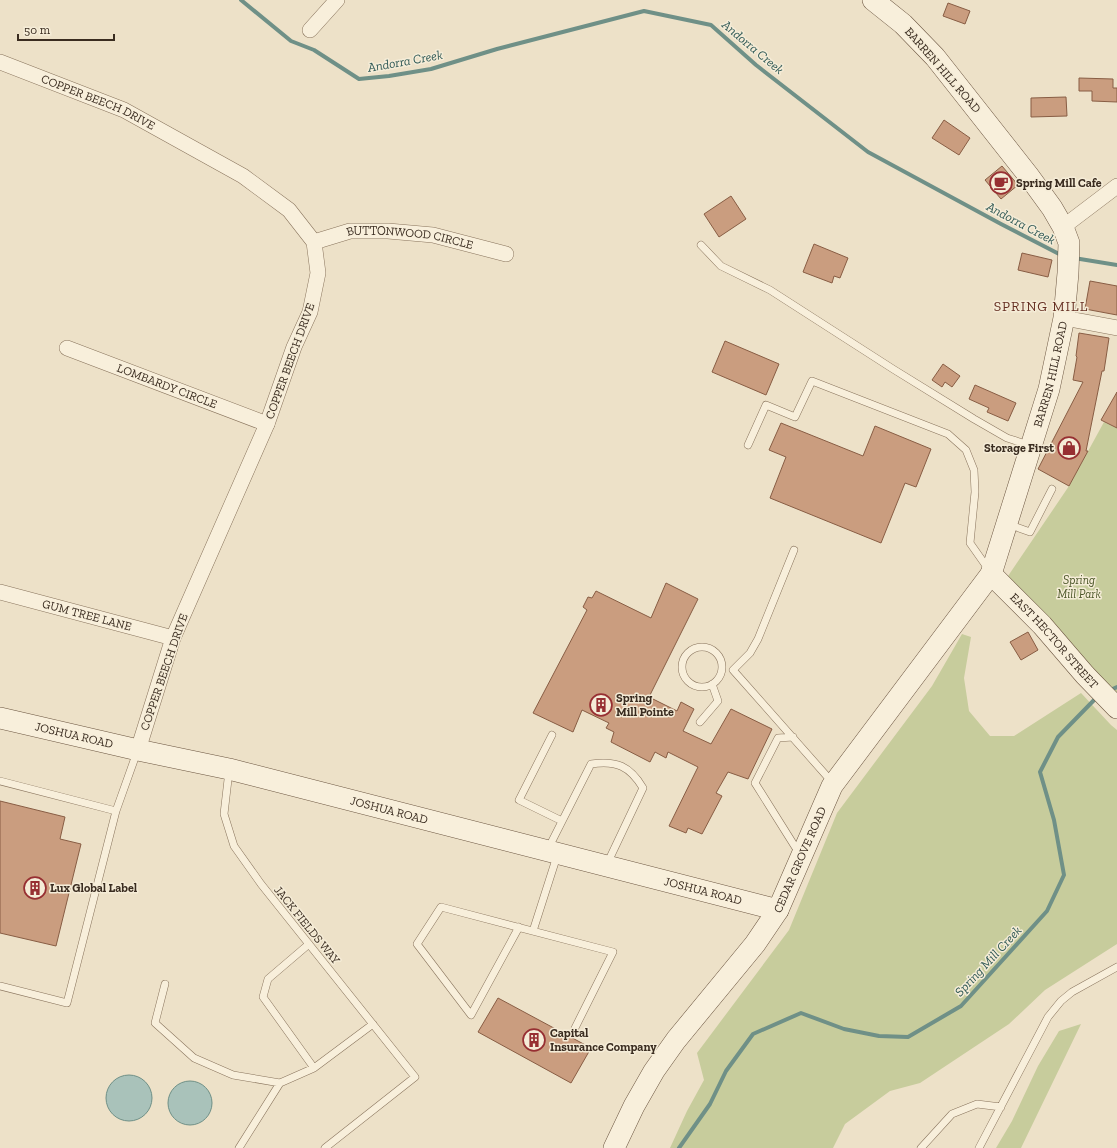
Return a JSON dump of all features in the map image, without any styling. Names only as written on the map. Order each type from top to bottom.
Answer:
[{"type":"main road","name":"BARREN HILL ROAD","points":[[873,0],[904,24],[935,57],[1028,175],[1052,208],[1064,227],[1069,243],[1064,318],[1049,389],[991,574]]},
{"type":"main road","name":"EAST HECTOR STREET","points":[[991,574],[1042,625],[1085,675],[1117,708]]},
{"type":"main road","name":"CEDAR GROVE ROAD","points":[[614,1148],[634,1106],[654,1071],[676,1040],[755,944],[778,910],[834,784],[991,574]]},
{"type":"main road","name":"JOSHUA ROAD","points":[[0,718],[138,750],[229,769],[778,910]]},
{"type":"street","points":[[310,30],[338,0]]},
{"type":"street","name":"COPPER BEECH DRIVE","points":[[0,62],[124,110],[243,176],[289,210],[314,242],[318,273],[310,312],[294,347],[267,424],[173,638],[138,750]]},
{"type":"street","points":[[1064,227],[1117,186]]},
{"type":"street","name":"BUTTONWOOD CIRCLE","points":[[314,242],[350,230],[388,231],[433,235],[506,254]]},
{"type":"street","points":[[1064,318],[1117,328]]},
{"type":"street","name":"LOMBARDY CIRCLE","points":[[67,348],[267,424]]},
{"type":"street","name":"GUM TREE LANE","points":[[0,592],[173,638]]},
{"type":"lane","points":[[701,245],[721,266],[770,290],[974,419],[1007,438],[1031,446]]},
{"type":"lane","points":[[748,445],[766,405],[794,417],[812,381],[948,434],[966,450],[974,470],[975,492],[970,543],[991,574]]},
{"type":"lane","points":[[1006,524],[1030,532],[1052,489]]},
{"type":"lane","points":[[733,670],[750,653],[758,639],[794,550]]},
{"type":"lane","points":[[704,646],[710,648],[719,656],[722,662],[722,669],[720,675],[712,684],[700,687],[688,682],[684,677],[682,671],[683,658],[691,649],[704,646]]},
{"type":"lane","points":[[722,669],[733,670],[834,784]]},
{"type":"lane","points":[[700,722],[718,701],[712,684]]},
{"type":"lane","points":[[552,735],[519,800],[562,821]]},
{"type":"lane","points":[[793,737],[778,738],[755,783],[801,857]]},
{"type":"lane","points":[[0,986],[67,1003],[116,811],[138,750]]},
{"type":"lane","points":[[533,931],[562,821],[591,764],[603,762],[616,764],[627,769],[636,777],[643,788],[606,866]]},
{"type":"lane","name":"JACK FIELDS WAY","points":[[229,769],[224,814],[234,846],[261,884],[416,1077],[325,1148]]},
{"type":"lane","points":[[0,781],[116,811]]},
{"type":"lane","points":[[519,927],[471,1014],[417,944],[441,907],[519,927],[613,952],[575,1028]]},
{"type":"lane","points":[[309,944],[268,978],[263,997],[314,1068]]},
{"type":"lane","points":[[979,1148],[1048,1017],[1061,1000],[1072,992],[1117,968]]},
{"type":"lane","points":[[165,984],[155,1023],[194,1058],[233,1075],[280,1083],[314,1068],[373,1024]]},
{"type":"lane","points":[[239,1148],[280,1083]]},
{"type":"lane","points":[[921,1148],[952,1114],[977,1104],[1001,1107]]},
{"type":"green space","name":"Spring Mill Park","points":[[1104,422],[1117,428],[1117,704],[1002,585],[1069,486]]},
{"type":"green space","points":[[962,634],[971,637],[964,678],[969,711],[990,736],[1014,736],[1081,693],[1117,730],[1117,944],[1045,990],[1009,1024],[920,1083],[890,1091],[845,1124],[833,1148],[670,1148],[687,1111],[704,1080],[697,1053],[789,930],[837,813],[932,686]]},
{"type":"green space","points":[[1081,1024],[1021,1148],[996,1148],[1012,1121],[1038,1066],[1059,1031]]},
{"type":"water","points":[[129,1075],[142,1079],[148,1085],[152,1098],[148,1111],[142,1117],[129,1121],[116,1117],[110,1111],[106,1098],[110,1085],[116,1079]]},
{"type":"water","points":[[186,1081],[194,1081],[206,1087],[212,1099],[212,1107],[206,1119],[194,1125],[186,1125],[174,1119],[168,1107],[168,1099],[174,1087]]},
{"type":"building","points":[[948,3],[970,11],[965,24],[943,16]]},
{"type":"building","points":[[1079,78],[1113,79],[1113,88],[1117,88],[1117,102],[1092,101],[1092,91],[1079,91]]},
{"type":"building","points":[[1066,97],[1067,116],[1031,117],[1031,98]]},
{"type":"building","points":[[944,120],[970,138],[959,155],[932,138]]},
{"type":"building","name":"Spring Mill Cafe","points":[[1002,166],[1018,185],[1001,199],[985,180]]},
{"type":"building","points":[[731,196],[746,219],[719,237],[704,214]]},
{"type":"building","points":[[814,244],[848,258],[840,278],[834,276],[832,283],[803,272]]},
{"type":"building","points":[[1022,253],[1052,260],[1048,277],[1018,270]]},
{"type":"building","points":[[1090,281],[1117,286],[1117,315],[1085,309]]},
{"type":"building","name":"Storage First","points":[[1079,333],[1109,338],[1104,371],[1102,371],[1086,451],[1088,451],[1069,486],[1038,469],[1083,382],[1073,380]]},
{"type":"building","points":[[725,341],[779,364],[766,395],[712,372]]},
{"type":"building","points":[[943,364],[960,376],[952,387],[945,382],[942,387],[932,380]]},
{"type":"building","points":[[975,385],[1016,403],[1008,421],[987,412],[989,408],[969,399]]},
{"type":"building","points":[[1117,392],[1117,428],[1101,420]]},
{"type":"building","points":[[781,423],[863,456],[875,426],[931,449],[916,487],[905,483],[881,543],[770,498],[786,457],[769,450]]},
{"type":"building","name":"Spring Mill Pointe","points":[[666,583],[698,599],[649,697],[677,711],[681,702],[694,709],[683,731],[711,744],[731,709],[772,729],[748,779],[728,772],[716,793],[722,796],[702,834],[688,828],[686,833],[669,826],[698,767],[668,752],[666,758],[655,752],[650,762],[611,742],[614,732],[606,728],[609,723],[582,710],[573,732],[533,713],[587,610],[583,607],[588,597],[592,598],[596,591],[651,618]]},
{"type":"building","points":[[1028,632],[1038,650],[1021,660],[1010,642]]},
{"type":"building","name":"Lux Global Label","points":[[0,801],[65,817],[60,839],[81,844],[56,946],[0,933]]},
{"type":"building","name":"Capital Insurance Company","points":[[498,998],[591,1048],[571,1083],[478,1032]]},
{"type":"waterway","name":"Andorra Creek","points":[[241,0],[291,41],[314,50],[359,79],[431,69],[497,49],[644,11],[711,25],[756,65],[868,152],[1063,256]]},
{"type":"waterway","name":"Andorra Creek","points":[[1074,258],[1117,265]]},
{"type":"waterway","name":"Spring Mill Creek","points":[[1108,691],[1117,687]]},
{"type":"waterway","name":"Spring Mill Creek","points":[[679,1148],[710,1104],[726,1071],[753,1034],[801,1013],[844,1029],[879,1036],[908,1037],[961,1006],[1047,911],[1064,875],[1054,820],[1040,772],[1058,737],[1097,697]]},
{"type":"place","name":"Spring Mill Cafe","points":[[1001,183]]},
{"type":"place","name":"Storage First","points":[[1069,448]]},
{"type":"place","name":"Spring Mill Pointe","points":[[601,705]]},
{"type":"place","name":"Lux Global Label","points":[[35,888]]},
{"type":"place","name":"Capital Insurance Company","points":[[534,1040]]},
{"type":"district","name":"SPRING MILL","points":[[1041,306]]}]
